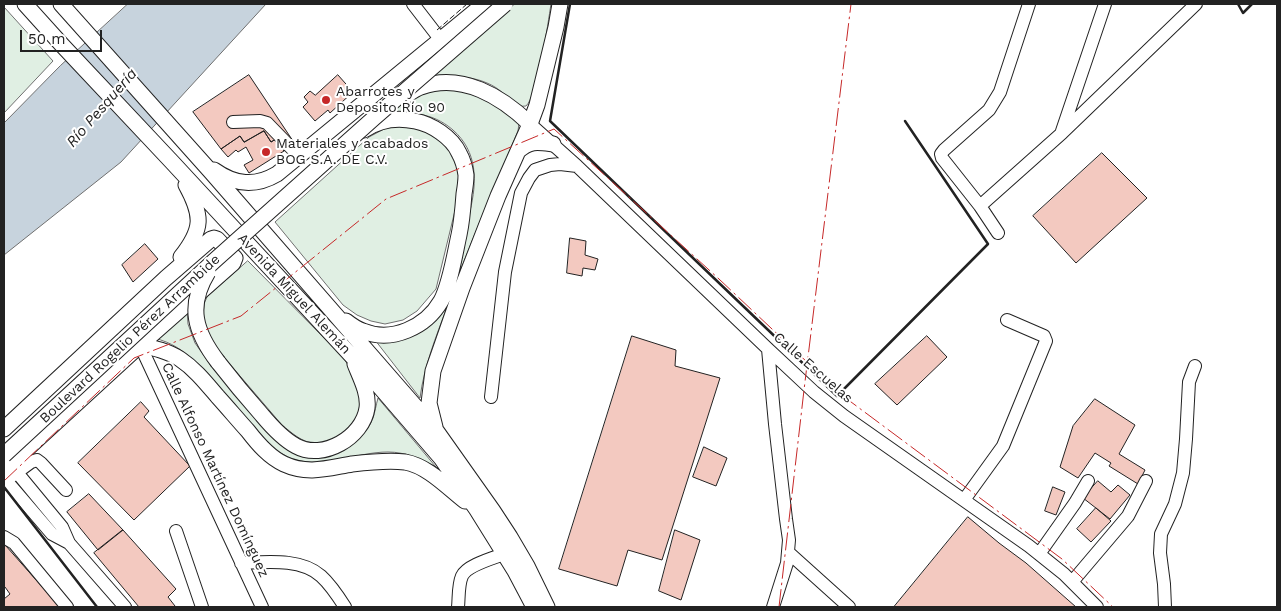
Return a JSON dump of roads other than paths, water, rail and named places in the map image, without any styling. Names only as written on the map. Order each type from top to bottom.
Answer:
[{"type":"main road","name":"Avenida Miguel Alemán","points":[[61,4],[190,148],[435,429],[510,537],[547,607]]},
{"type":"main road","points":[[203,163],[228,178],[246,183],[267,180],[277,174],[484,4]]},
{"type":"main road","name":"Boulevard Rogelio Pérez Arrambide","points":[[4,442],[290,183],[496,4]]},
{"type":"main road","name":"Boulevard Rogelio Pérez Arrambide","points":[[7,470],[214,261],[390,103],[504,4]]},
{"type":"main road","points":[[435,429],[429,403],[433,371],[498,196],[537,106],[560,4]]},
{"type":"main road","name":"Avenida Miguel Alemán","points":[[26,6],[373,379],[441,458],[515,571],[534,607]]},
{"type":"main road","points":[[390,103],[420,88],[441,83],[472,86],[496,97],[530,124]]},
{"type":"main road","points":[[333,312],[364,331],[382,335],[399,333],[414,327],[431,315],[442,300],[462,218],[466,176],[464,165],[455,146],[446,137],[420,122],[399,119],[376,123],[351,138]]},
{"type":"main road","points":[[518,151],[528,143],[553,144]]},
{"type":"main road","points":[[166,278],[192,241],[199,223],[195,202],[173,163]]},
{"type":"main road","points":[[4,429],[208,241],[214,238],[217,239],[235,258],[233,263],[140,345],[7,470]]},
{"type":"main road","points":[[214,261],[205,276],[199,292],[195,309],[198,329],[209,351],[247,399],[281,435],[299,448],[310,450],[332,448],[350,437],[363,421],[367,407],[365,390],[351,356]]},
{"type":"main road","points":[[140,345],[161,350],[175,356],[186,364],[202,378],[268,454],[285,464],[306,471],[370,462],[406,462],[431,474],[476,510]]},
{"type":"street","points":[[413,4],[440,39]]},
{"type":"street","points":[[998,233],[980,206],[942,158],[941,154],[989,110],[997,98],[1029,4]]},
{"type":"street","points":[[1062,133],[1104,4]]},
{"type":"street","points":[[980,206],[1062,133],[1196,4]]},
{"type":"street","points":[[233,122],[260,120],[267,123],[299,156]]},
{"type":"street","name":"Calle Escuelas","points":[[530,124],[577,166],[814,392],[1039,554],[1064,574],[1097,607]]},
{"type":"street","points":[[491,397],[504,278],[521,193],[535,170],[560,164],[577,166]]},
{"type":"street","points":[[964,500],[1002,446],[1046,341],[1044,336],[1007,320]]},
{"type":"street","name":"Calle Alfonso Martínez Domínguez","points":[[140,345],[262,607]]},
{"type":"street","points":[[768,349],[789,540],[787,563],[773,607]]},
{"type":"street","points":[[1165,607],[1160,553],[1161,534],[1175,504],[1183,473],[1189,382],[1195,366]]},
{"type":"street","points":[[66,490],[37,460],[7,470],[52,534],[69,543],[125,607]]},
{"type":"street","points":[[1039,554],[1088,481]]},
{"type":"street","points":[[1072,582],[1128,516],[1146,482]]},
{"type":"street","points":[[176,532],[201,607]]},
{"type":"street","points":[[4,537],[14,543],[67,607]]},
{"type":"street","points":[[458,607],[463,573],[470,568],[504,554]]},
{"type":"street","points":[[789,554],[850,607]]},
{"type":"street","points":[[241,563],[285,562],[309,568],[320,575],[333,588],[345,607]]},
{"type":"water","name":"Río Pesquería","points":[[128,4],[266,4],[121,162],[4,255],[4,123],[60,66]]},
{"type":"place","name":"Abarrotes y Deposito Río 90","points":[[326,100]]},
{"type":"place","name":"Materiales y acabados BOG S.A. DE C.V.","points":[[266,152]]}]
